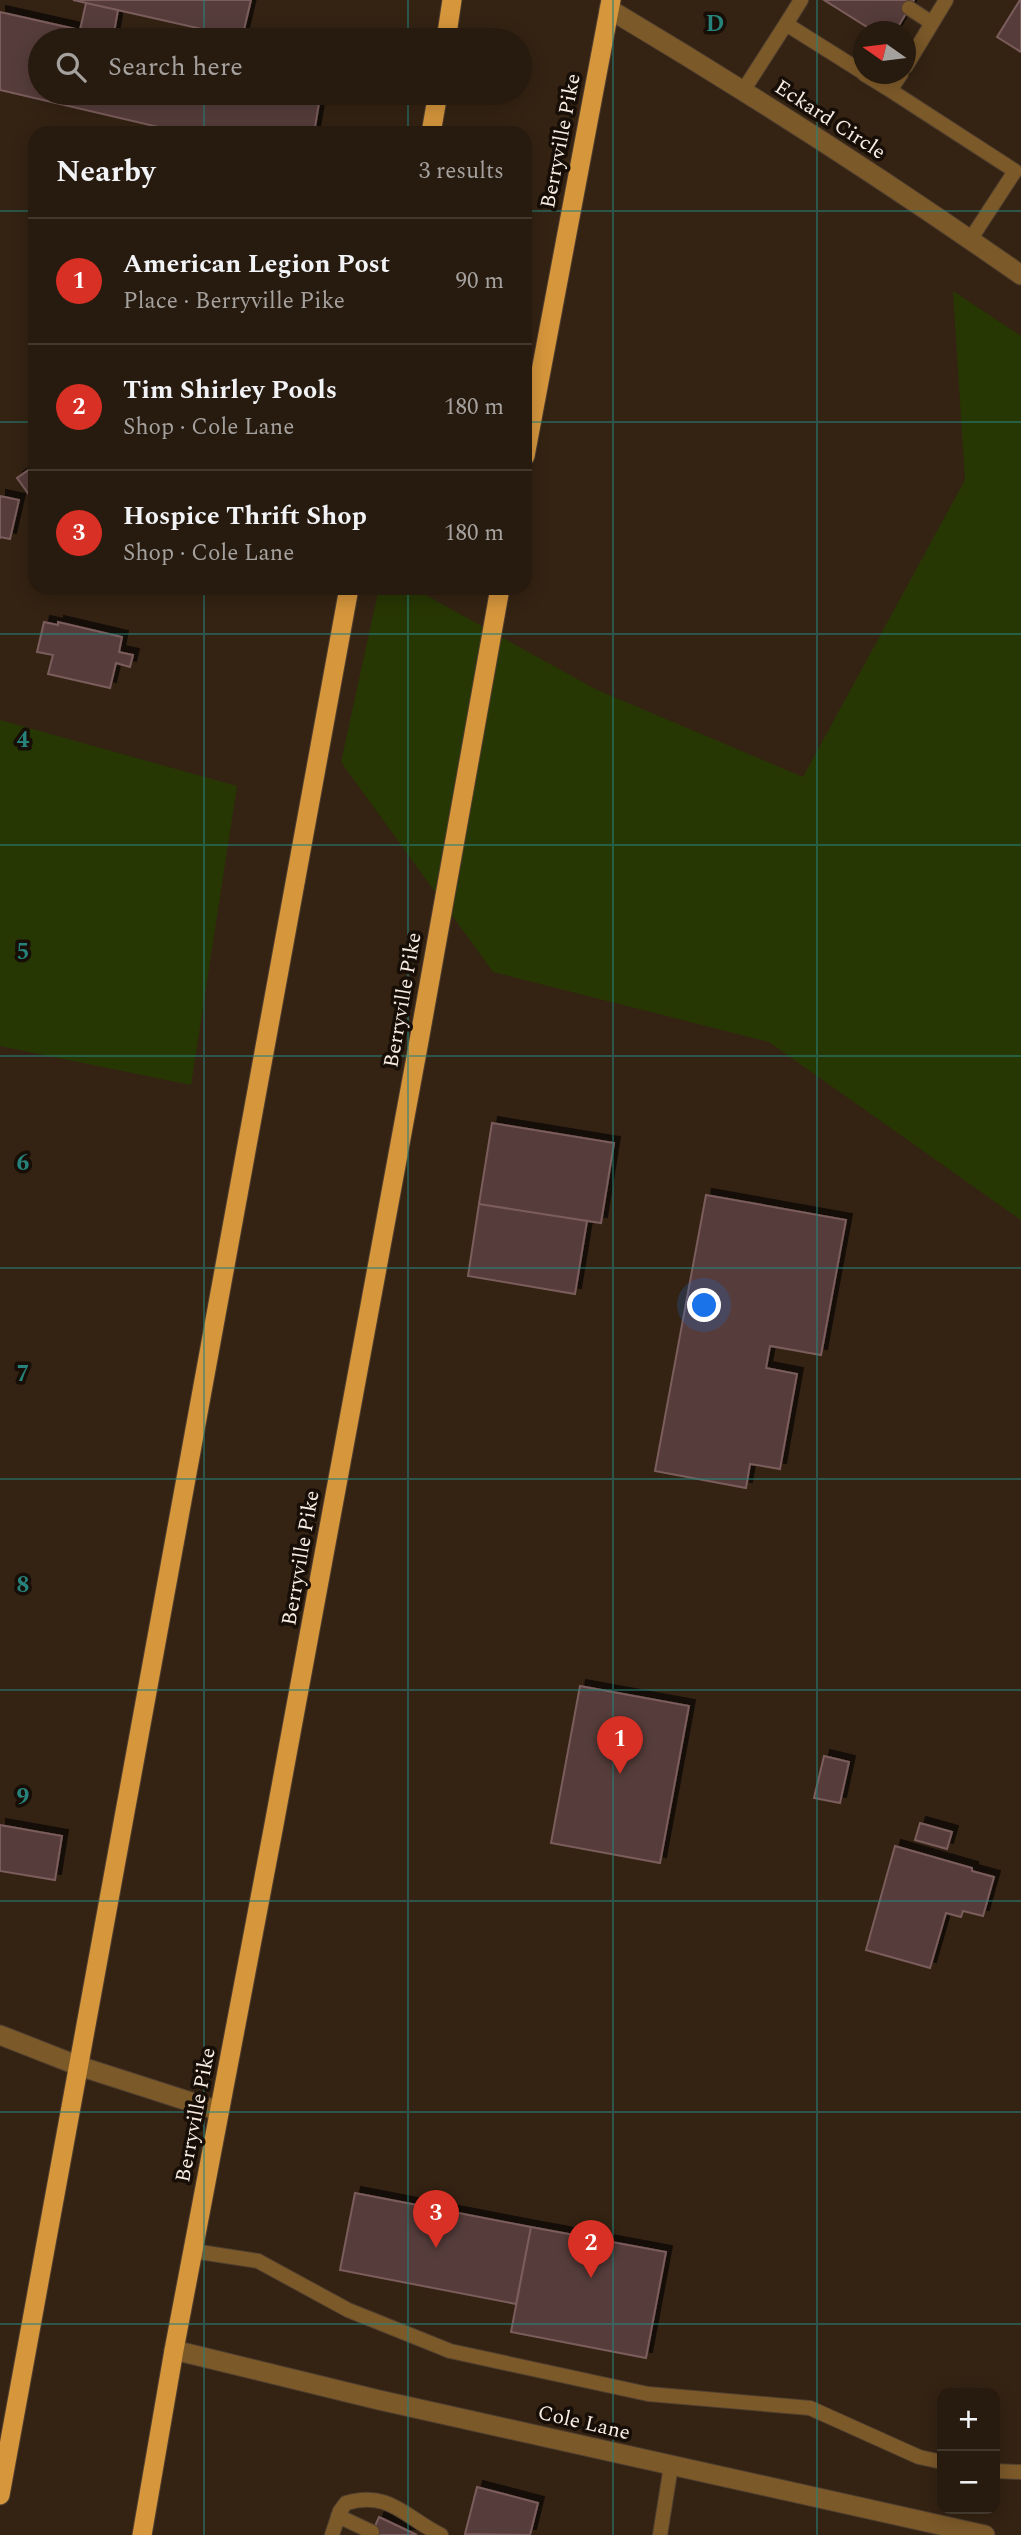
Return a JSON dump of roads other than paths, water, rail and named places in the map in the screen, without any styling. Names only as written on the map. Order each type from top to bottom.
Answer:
[{"type":"highway","points":[[448,28],[452,0]]},
{"type":"highway","name":"Berryville Pike","points":[[532,419],[610,5]]},
{"type":"highway","points":[[432,126],[436,105]]},
{"type":"highway","points":[[0,2495],[348,595]]},
{"type":"highway","name":"Berryville Pike","points":[[142,2535],[174,2350],[419,1041],[499,595]]},
{"type":"street","name":"Eckard Circle","points":[[610,5],[908,197],[1021,275]]},
{"type":"street","points":[[0,2035],[79,2066],[219,2111]]},
{"type":"street","name":"Cole Lane","points":[[174,2350],[379,2400],[985,2535]]},
{"type":"lane","points":[[743,91],[801,0]]},
{"type":"lane","points":[[916,48],[946,0]]},
{"type":"lane","points":[[909,8],[932,23]]},
{"type":"lane","points":[[786,24],[853,66]]},
{"type":"lane","points":[[881,84],[1015,171],[970,240]]},
{"type":"lane","points":[[890,90],[894,84]]},
{"type":"lane","points":[[193,2251],[258,2261],[348,2311],[450,2351],[648,2394],[810,2408],[919,2457],[937,2461]]},
{"type":"lane","points":[[660,2535],[671,2466]]},
{"type":"lane","points":[[1000,2470],[1021,2472]]},
{"type":"lane","points":[[332,2535],[338,2516],[346,2503],[370,2497],[396,2507],[441,2535]]},
{"type":"lane","points":[[338,2516],[372,2532]]},
{"type":"place","name":"American Legion Post","points":[[620,1774]]},
{"type":"place","name":"Hospice Thrift Shop","points":[[436,2248]]},
{"type":"place","name":"Tim Shirley Pools","points":[[591,2278]]}]
